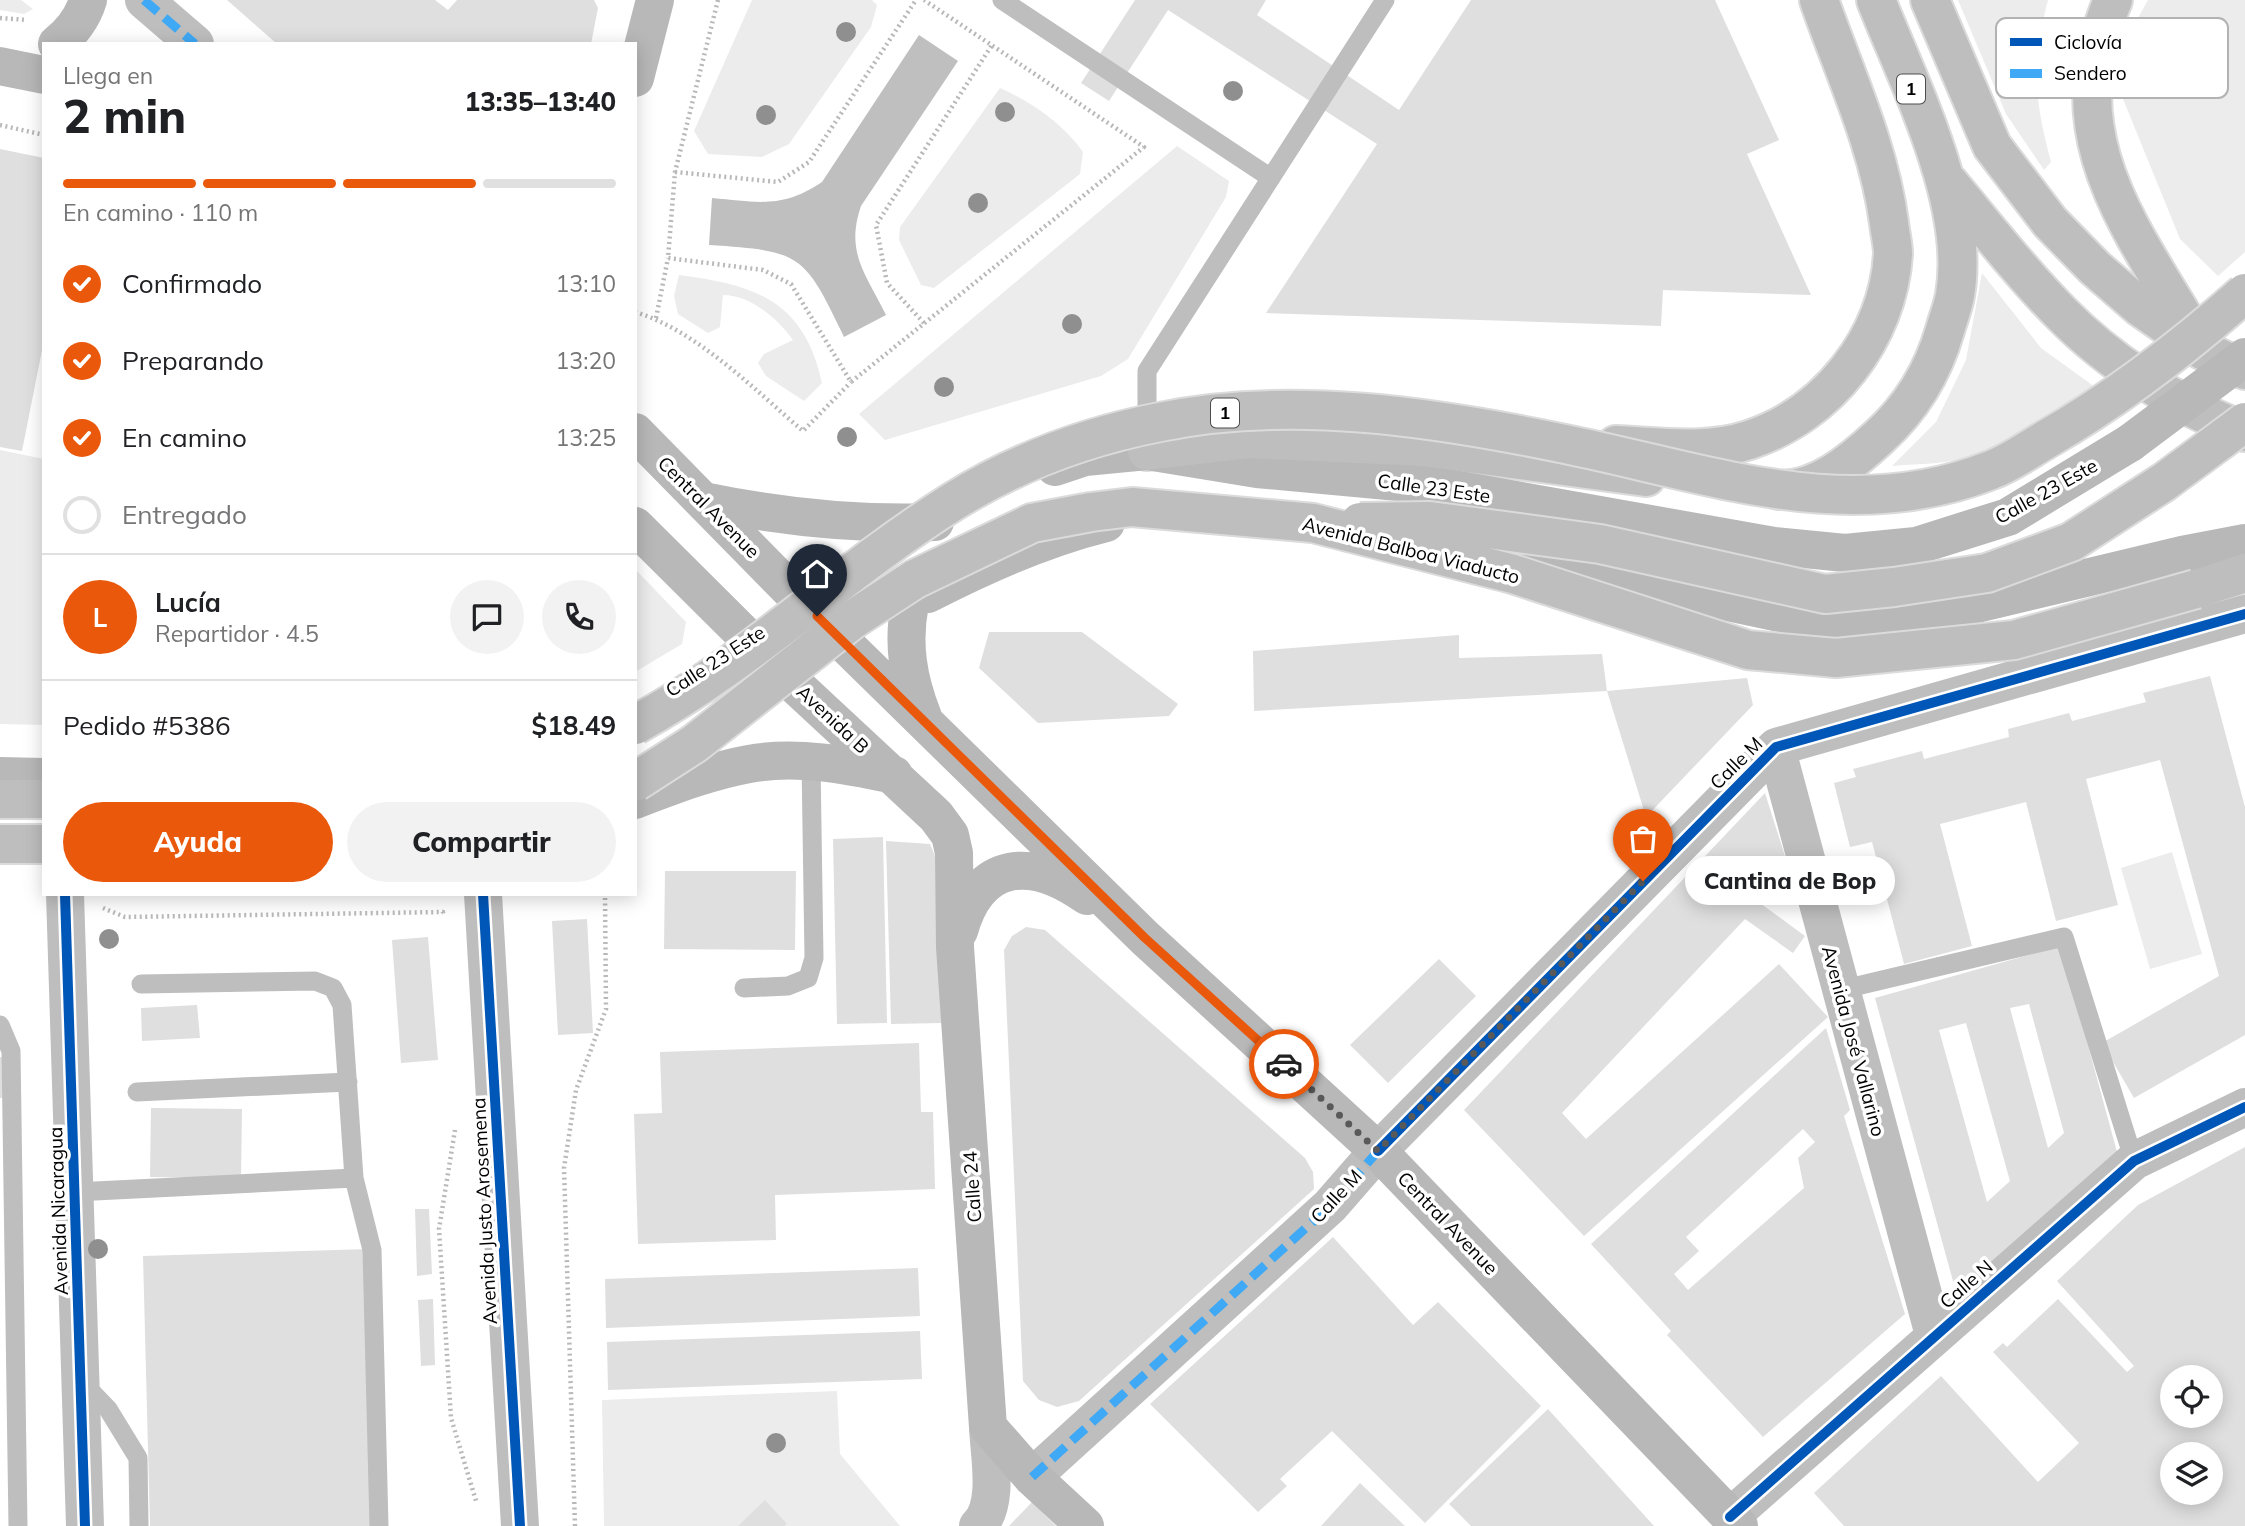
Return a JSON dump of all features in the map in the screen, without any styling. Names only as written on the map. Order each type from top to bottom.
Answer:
[{"type":"main road","points":[[60,42],[68,36],[85,10],[88,0]]},
{"type":"main road","points":[[144,0],[193,42]]},
{"type":"main road","points":[[1562,443],[1689,449],[1748,441],[1802,415],[1847,374],[1854,363],[1880,317],[1893,254],[1884,184],[1819,0]]},
{"type":"main road","name":"1","points":[[1876,0],[1945,178]]},
{"type":"main road","points":[[1930,0],[1992,146],[2050,222],[2095,268],[2140,307],[2202,350],[2245,370]]},
{"type":"main road","points":[[2105,18],[2113,0]]},
{"type":"main road","points":[[637,65],[646,8]]},
{"type":"main road","points":[[2092,98],[2094,134],[2102,167],[2115,201],[2202,350]]},
{"type":"main road","points":[[1945,178],[2061,314],[2107,353],[2163,392],[2245,432]]},
{"type":"main road","points":[[1147,451],[1250,439],[1423,447],[1733,489],[1797,491],[1852,463],[1903,415],[1936,359],[1955,293],[1956,232],[1945,178]]},
{"type":"main road","points":[[1562,443],[1771,488],[1839,498],[1916,492],[1993,470],[2071,425],[2147,374],[2245,293]]},
{"type":"main road","name":"Calle 23 Este","points":[[637,709],[750,640],[873,556],[1013,481],[1085,457],[1147,451],[1257,470],[1431,485],[1774,546],[1845,552],[1916,546],[2008,517],[2130,443],[2245,357]]},
{"type":"main road","name":"1","points":[[637,725],[716,676],[955,500],[1007,472],[1078,443],[1161,421],[1240,411],[1334,410],[1562,443]]},
{"type":"main road","points":[[1313,523],[1430,521],[1600,544],[1825,594],[1880,589],[1987,573],[2071,542],[2164,482],[2245,422]]},
{"type":"main road","name":"Central Avenue","points":[[637,434],[802,602],[1145,938],[1378,1151],[1735,1521]]},
{"type":"main road","points":[[704,502],[815,520],[877,524],[935,522]]},
{"type":"main road","name":"Avenida Balboa Viaducto","points":[[637,781],[694,744],[852,620],[915,579],[1032,523],[1132,507],[1313,523],[1513,574],[1748,650],[1836,658],[2014,640],[2245,573]]},
{"type":"main road","points":[[637,796],[910,603],[993,564],[1077,530],[1147,514],[1217,510],[1287,513],[1411,534],[1836,625],[1943,612],[2182,555],[2245,543]]},
{"type":"main road","name":"Avenida B","points":[[637,528],[795,685],[894,775],[950,835],[954,853],[955,947]]},
{"type":"main road","points":[[910,603],[904,632],[907,662],[925,722]]},
{"type":"main road","name":"Calle M","points":[[1032,1476],[1329,1206],[1378,1151],[1776,747],[2245,614]]},
{"type":"main road","name":"Avenida José Vallarino","points":[[1776,747],[1934,1335]]},
{"type":"main road","points":[[637,796],[749,764],[811,762],[894,775]]},
{"type":"main road","points":[[0,776],[42,777]]},
{"type":"main road","points":[[0,799],[42,799]]},
{"type":"main road","points":[[0,844],[42,844]]},
{"type":"main road","points":[[0,861],[42,862]]},
{"type":"main road","points":[[955,947],[965,912],[978,888],[1004,872],[1020,870],[1034,871],[1063,882],[1145,938]]},
{"type":"main road","name":"Avenida Nicaragua","points":[[65,896],[85,1526]]},
{"type":"main road","name":"Avenida Justo Arosemena","points":[[483,896],[520,1526]]},
{"type":"main road","name":"Calle 24","points":[[955,947],[988,1427],[990,1494],[984,1520],[978,1526]]},
{"type":"main road","name":"Calle N","points":[[1735,1521],[1934,1335],[2134,1161],[2245,1107]]},
{"type":"main road","points":[[988,1427],[1032,1476],[1085,1526]]},
{"type":"lane","points":[[1002,0],[1271,177]]},
{"type":"lane","points":[[1147,451],[1147,371],[1385,0]]},
{"type":"lane","points":[[744,988],[788,986],[808,978],[814,958],[811,762]]},
{"type":"lane","points":[[1840,990],[2064,937],[2134,1161]]},
{"type":"lane","points":[[141,984],[315,981],[333,988],[342,1005],[354,1178],[372,1250],[379,1526]]},
{"type":"lane","points":[[0,1025],[11,1051],[18,1526]]},
{"type":"lane","points":[[137,1092],[348,1082]]},
{"type":"lane","points":[[75,1192],[354,1178]]},
{"type":"lane","points":[[82,1382],[108,1409],[138,1458],[139,1526]]},
{"type":"path","points":[[656,318],[668,258],[675,172],[719,0]]},
{"type":"path","points":[[675,172],[778,182],[809,162],[916,0]]},
{"type":"path","points":[[637,313],[656,318],[725,365],[803,431],[851,382],[1144,147],[924,0]]},
{"type":"path","points":[[925,323],[887,283],[876,225],[992,45]]},
{"type":"path","points":[[0,125],[42,135]]},
{"type":"path","points":[[668,258],[763,270],[792,284],[851,382]]},
{"type":"path","points":[[575,1526],[564,1168],[576,1090],[606,1009],[605,896]]},
{"type":"shaded area","points":[[0,0],[21,0],[33,9],[24,14],[0,10]]},
{"type":"shaded area","points":[[752,0],[872,0],[877,5],[871,27],[789,144],[762,157],[708,154],[694,131]]},
{"type":"shaded area","points":[[1958,0],[2048,0],[2044,18],[1996,18],[1996,90]]},
{"type":"shaded area","points":[[2148,0],[2245,0],[2245,252],[2218,276],[2180,239],[2123,99],[2228,98],[2228,18],[2139,16]]},
{"type":"shaded area","points":[[919,35],[958,61],[861,206],[855,237],[857,250],[865,275],[886,315],[844,337],[819,288],[796,262],[763,250],[709,245],[712,198],[769,202],[808,191],[822,182]]},
{"type":"shaded area","points":[[1000,88],[1035,107],[1066,132],[1083,152],[1080,174],[934,288],[921,285],[899,240],[900,227]]},
{"type":"shaded area","points":[[1999,98],[2038,98],[2051,162],[2044,170],[2006,114]]},
{"type":"shaded area","points":[[1177,146],[1229,181],[1226,197],[1128,359],[1101,376],[885,440],[859,414]]},
{"type":"shaded area","points":[[1982,273],[2041,348],[2095,387],[2031,429],[1980,454],[1945,462],[1892,466],[1936,422],[1966,360]]},
{"type":"shaded area","points":[[679,275],[731,284],[772,302],[789,315],[803,333],[814,355],[822,383],[804,401],[766,376],[758,363],[764,354],[793,340],[772,317],[744,299],[723,295],[720,327],[708,333],[678,314],[674,296]]},
{"type":"shaded area","points":[[0,450],[42,459],[42,725],[0,724]]},
{"type":"shaded area","points":[[637,571],[686,622],[682,644],[637,671]]},
{"type":"shaded area","points":[[2172,852],[2202,954],[2150,969],[2121,868]]},
{"type":"shaded area","points":[[837,1391],[840,1454],[900,1526],[604,1526],[602,1400]]},
{"type":"building","points":[[227,0],[435,0],[448,10],[457,0],[594,0],[598,8],[591,42],[275,42]]},
{"type":"building","points":[[1135,0],[1266,0],[1257,15],[1399,110],[1471,0],[1715,0],[1779,140],[1747,154],[1811,295],[1663,290],[1661,326],[1266,313],[1377,144],[1168,10],[1109,101],[1081,83]]},
{"type":"building","points":[[0,149],[42,158],[42,350],[22,451],[0,447]]},
{"type":"building","points":[[989,632],[1082,632],[1178,704],[1169,716],[1038,723],[979,668]]},
{"type":"building","points":[[1459,635],[1459,658],[1602,654],[1607,691],[1254,711],[1253,651]]},
{"type":"building","points":[[2210,676],[2245,807],[2245,1035],[2134,1098],[2102,1043],[2219,976],[2160,760],[2086,779],[2118,905],[2056,921],[2026,802],[1940,824],[1972,946],[1904,964],[1872,842],[1850,847],[1834,783],[1856,777],[1853,769],[1922,751],[1924,759],[2009,737],[2008,729],[2069,713],[2072,721],[2146,702],[2143,693]]},
{"type":"building","points":[[1747,678],[1753,705],[1646,817],[1607,691]]},
{"type":"building","points":[[1765,793],[1790,872],[1760,903],[1805,936],[1793,953],[1745,919],[1562,1113],[1586,1139],[1779,964],[1828,1017],[1584,1236],[1464,1110]]},
{"type":"building","points":[[883,837],[887,1023],[837,1024],[833,839]]},
{"type":"building","points":[[886,841],[930,844],[938,863],[942,1023],[891,1024]]},
{"type":"building","points":[[665,871],[796,871],[795,950],[664,949]]},
{"type":"building","points":[[587,919],[593,1033],[558,1035],[552,921]]},
{"type":"building","points":[[1026,927],[1045,930],[1305,1158],[1313,1172],[1314,1189],[1079,1401],[1057,1407],[1039,1400],[1023,1381],[1004,950],[1012,936]]},
{"type":"building","points":[[428,937],[438,1060],[401,1063],[392,940]]},
{"type":"building","points":[[2061,946],[2117,1152],[1969,1285],[1953,1281],[1875,998]],"holes":[[[2029,1004],[2064,1133],[2048,1148],[2010,1008]],[[1966,1023],[2010,1181],[1987,1202],[1939,1030]]]},
{"type":"building","points":[[1439,959],[1476,996],[1388,1083],[1350,1045]]},
{"type":"building","points":[[197,1005],[200,1038],[142,1041],[141,1008]]},
{"type":"building","points":[[1826,1028],[1850,1110],[1844,1116],[1905,1314],[1763,1437],[1667,1335],[1671,1331],[1591,1244]],"holes":[[[1803,1129],[1815,1142],[1798,1158],[1804,1188],[1688,1290],[1674,1274],[1699,1251],[1686,1237]]]},
{"type":"building","points":[[919,1043],[921,1112],[933,1112],[935,1189],[775,1195],[776,1240],[638,1244],[634,1114],[662,1113],[660,1052]]},
{"type":"building","points":[[0,1057],[6,1058],[2,1098],[0,1098]]},
{"type":"building","points":[[151,1108],[242,1109],[241,1178],[150,1177]]},
{"type":"building","points":[[2245,1147],[2245,1526],[1844,1526],[1814,1493],[1941,1376],[2038,1482],[2079,1443],[1993,1352],[2003,1343],[2007,1347],[2058,1299],[2127,1372],[2134,1366],[2057,1281],[2138,1205]]},
{"type":"building","points":[[415,1209],[429,1209],[432,1274],[417,1276]]},
{"type":"building","points":[[1333,1237],[1413,1325],[1438,1302],[1541,1406],[1425,1523],[1332,1431],[1280,1479],[1287,1486],[1258,1512],[1150,1404]]},
{"type":"building","points":[[369,1249],[376,1526],[150,1526],[143,1256]]},
{"type":"building","points":[[918,1268],[920,1316],[606,1328],[605,1279]]},
{"type":"building","points":[[433,1299],[435,1365],[421,1366],[418,1300]]},
{"type":"building","points":[[920,1331],[922,1379],[608,1390],[607,1342]]},
{"type":"building","points":[[1548,1409],[1654,1526],[1471,1526],[1449,1504]]},
{"type":"building","points":[[1360,1483],[1405,1526],[1321,1526]]},
{"type":"building","points":[[765,1500],[787,1524],[738,1526]]},
{"type":"building","points":[[1032,1502],[1056,1526],[1009,1526]]},
{"type":"marked path","points":[[144,0],[193,42]]},
{"type":"marked path","points":[[1032,1477],[1330,1206],[1378,1151]]},
{"type":"cycle path","points":[[1378,1151],[1776,747],[2245,614]]},
{"type":"cycle path","points":[[65,896],[85,1526]]},
{"type":"cycle path","points":[[483,896],[520,1526]]},
{"type":"cycle path","points":[[1730,1517],[2134,1161],[2245,1107]]},
{"type":"way so far","points":[[1284,1064],[1378,1151],[1643,881]]},
{"type":"place","name":"Cantina de Bop","points":[[1643,881]]},
{"type":"route","points":[[817,616],[1145,938],[1284,1064]]}]
